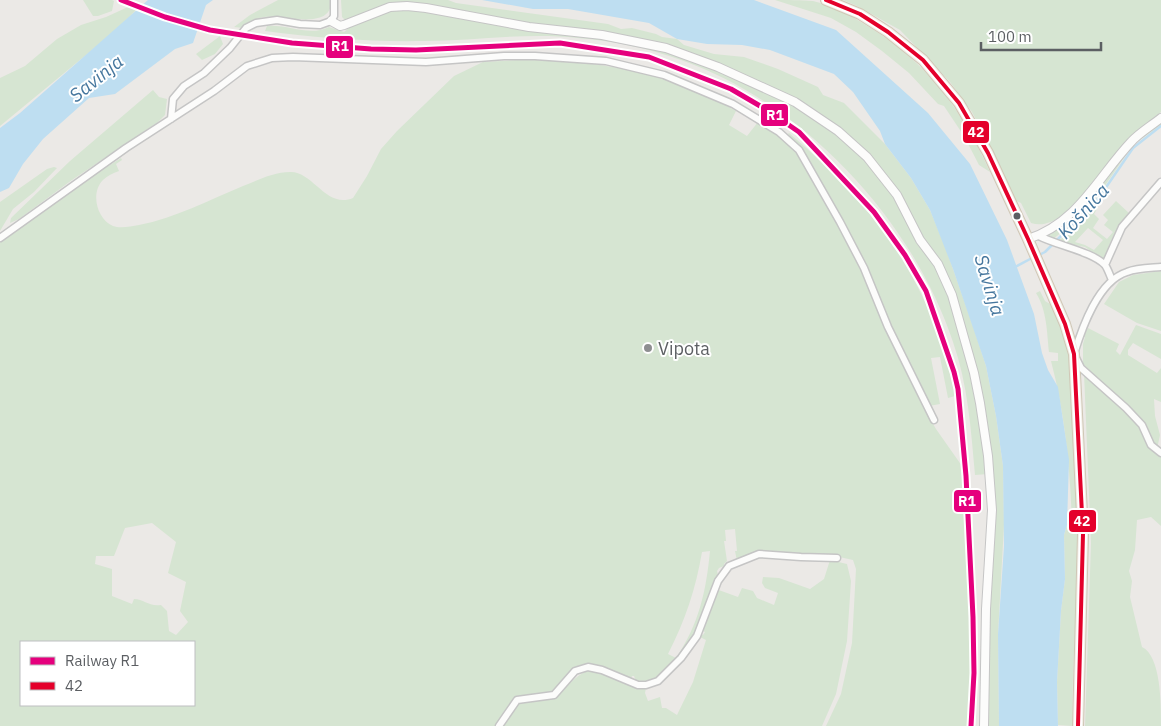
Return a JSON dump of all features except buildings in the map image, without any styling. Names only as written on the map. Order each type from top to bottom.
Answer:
[{"type":"main road","points":[[826,0],[867,19],[888,32],[923,60],[959,102],[1034,237],[1065,324],[1074,354],[1083,534],[1078,726]]},
{"type":"street","points":[[172,119],[173,99],[184,86],[204,72],[230,48],[246,28],[256,23],[277,20],[320,25],[331,21],[334,16],[334,0]]},
{"type":"street","points":[[331,21],[340,26],[390,7],[408,6],[529,28],[602,35],[666,48],[718,67],[795,102],[838,131],[867,157],[897,196],[920,240],[938,264],[952,295],[974,373],[988,456],[992,510],[986,609],[984,726]]},
{"type":"street","points":[[0,238],[126,148],[214,91],[247,66],[272,58],[293,57],[426,62],[504,56],[549,56],[606,61],[664,75],[733,104],[779,132],[798,150],[840,222],[864,268],[888,327],[934,420]]},
{"type":"street","points":[[1034,237],[1085,200],[1131,141],[1161,118]]},
{"type":"street","points":[[1105,265],[1122,227],[1161,182]]},
{"type":"street","points":[[1034,237],[1089,255],[1105,265],[1112,280]]},
{"type":"street","points":[[1161,267],[1125,272],[1112,280],[1090,309],[1074,354],[1081,368],[1142,425],[1151,445],[1161,453]]},
{"type":"street","points":[[499,726],[517,700],[554,695],[575,670],[588,667],[602,670],[638,685],[646,685],[658,681],[681,658],[697,636],[718,581],[729,566],[759,554],[801,558],[837,558]]},
{"type":"green space","points":[[83,0],[112,0],[114,1],[112,11],[93,16]]},
{"type":"green space","points":[[278,0],[331,0],[329,10],[324,16],[315,19],[264,17],[244,28],[234,27],[250,15]]},
{"type":"green space","points":[[341,0],[448,0],[456,3],[608,24],[621,29],[632,28],[662,37],[677,39],[684,45],[714,54],[744,57],[778,69],[818,87],[823,95],[844,103],[885,144],[911,178],[930,210],[946,249],[986,366],[996,416],[1003,466],[1004,525],[998,634],[999,726],[986,726],[988,608],[994,483],[960,315],[926,246],[889,180],[824,119],[698,56],[569,30],[411,3],[345,20],[342,17]]},
{"type":"green space","points":[[775,0],[799,0],[820,3],[849,15],[890,41],[941,89],[967,128],[990,172],[979,165],[964,136],[944,106],[938,104],[909,73],[882,51],[856,32],[831,18]]},
{"type":"green space","points":[[843,0],[1161,0],[1161,112],[1130,139],[1097,181],[1071,209],[1058,219],[1044,224],[1031,223],[1021,203],[1014,200],[972,112],[950,82],[900,30]]},
{"type":"green space","points":[[128,7],[136,10],[120,27],[0,126],[0,78],[25,66],[57,39],[81,25]]},
{"type":"green space","points":[[411,8],[594,35],[680,55],[781,97],[839,135],[859,154],[894,196],[924,252],[934,265],[944,284],[958,322],[971,372],[988,474],[975,475],[968,408],[962,375],[953,342],[935,296],[911,252],[881,210],[848,171],[810,136],[770,105],[726,79],[669,56],[617,43],[559,36],[443,41],[384,41],[324,38],[265,31],[267,26],[275,26],[306,31],[321,30],[329,27],[344,32],[353,25],[381,11]]},
{"type":"green space","points":[[220,36],[223,44],[215,54],[202,60],[196,54]]},
{"type":"green space","points":[[536,59],[589,63],[639,72],[688,87],[736,111],[729,125],[747,136],[758,122],[775,131],[797,150],[846,234],[923,407],[962,466],[973,647],[969,726],[826,726],[841,694],[852,643],[856,569],[853,560],[835,556],[761,553],[737,561],[735,529],[725,530],[726,541],[724,541],[727,561],[717,571],[718,575],[698,631],[676,663],[651,684],[638,682],[634,676],[631,679],[627,679],[592,668],[575,674],[553,693],[524,701],[540,700],[555,696],[585,672],[598,671],[646,688],[645,693],[648,701],[660,697],[662,708],[666,708],[677,715],[693,682],[706,640],[698,636],[700,633],[703,635],[705,632],[701,630],[716,589],[738,597],[742,588],[753,591],[757,598],[774,605],[778,593],[765,588],[762,583],[763,577],[779,578],[810,589],[824,579],[830,560],[847,564],[851,581],[847,641],[836,694],[822,726],[0,726],[0,242],[80,184],[121,158],[122,160],[116,164],[119,171],[103,180],[99,185],[96,198],[99,212],[103,218],[107,223],[116,227],[139,225],[166,218],[260,179],[284,172],[298,173],[306,177],[335,198],[343,200],[353,198],[381,149],[454,76],[483,62]],"holes":[[[152,523],[176,542],[168,573],[186,582],[180,611],[188,622],[176,635],[169,631],[167,611],[161,605],[153,605],[134,599],[132,604],[112,596],[112,569],[95,564],[96,556],[114,556],[125,528]],[[710,551],[704,594],[696,620],[676,658],[668,654],[689,604],[702,552]]]},
{"type":"green space","points":[[153,90],[159,97],[167,99],[165,115],[158,122],[72,180],[19,219],[10,223],[11,218],[70,161]]},
{"type":"green space","points":[[1161,122],[1161,125],[1133,145],[1093,203],[1078,219],[1052,240],[1049,238],[1048,234],[1082,208],[1099,189],[1128,148]]},
{"type":"green space","points":[[789,133],[820,160],[848,189],[896,250],[916,283],[932,318],[945,356],[955,396],[948,398],[940,357],[931,358],[940,404],[929,406],[909,362],[889,326],[872,287],[800,149]]},
{"type":"green space","points":[[57,168],[34,192],[13,209],[0,231],[0,202],[47,169]]},
{"type":"green space","points":[[1116,201],[1130,214],[1114,236],[1108,248],[1105,261],[1085,247],[1058,242],[1094,206],[1097,209],[1094,214],[1099,219],[1093,228],[1107,239],[1113,232],[1104,225],[1108,220],[1103,215]],"holes":[[[1088,228],[1103,240],[1094,250],[1075,242]]]},
{"type":"green space","points":[[1161,271],[1161,331],[1137,323],[1104,304],[1119,282],[1133,275]]},
{"type":"green space","points":[[1040,291],[1045,301],[1056,312],[1070,351],[1079,532],[1072,726],[1058,725],[1057,682],[1061,611],[1065,579],[1064,535],[1067,525],[1066,521],[1072,523],[1070,482],[1063,421],[1051,361],[1058,361],[1058,353],[1049,352],[1044,314],[1036,293]]},
{"type":"green space","points":[[1136,325],[1161,334],[1161,359],[1133,343],[1128,350],[1128,355],[1157,373],[1161,368],[1161,402],[1154,399],[1155,416],[1160,435],[1157,449],[1152,444],[1142,422],[1083,364],[1085,337],[1083,337],[1088,328],[1119,344],[1116,351],[1120,355]]},
{"type":"green space","points":[[1084,373],[1117,402],[1138,425],[1145,439],[1161,456],[1161,526],[1151,517],[1137,520],[1135,550],[1129,571],[1132,581],[1130,597],[1142,647],[1153,660],[1159,681],[1161,726],[1085,726],[1091,543]]},
{"type":"water","name":"Savinja","points":[[148,0],[213,0],[206,5],[193,43],[175,49],[115,94],[89,98],[43,139],[23,164],[9,188],[0,192],[0,128],[20,113]]},
{"type":"water","name":"Savinja","points":[[482,0],[754,0],[836,30],[928,113],[970,164],[1007,240],[1034,314],[1042,353],[1048,370],[1058,387],[1069,460],[1067,525],[1064,535],[1065,579],[1061,611],[1057,682],[1058,726],[999,726],[998,634],[1004,546],[1003,466],[986,366],[953,269],[930,210],[911,178],[885,144],[880,131],[853,92],[834,74],[770,50],[742,45],[707,44],[677,39],[649,23],[568,9],[533,9]]},
{"type":"waterway","name":"Košnica","points":[[1037,256],[1045,252],[1098,199],[1133,148],[1161,126]]},
{"type":"waterway","name":"Košnica","points":[[1015,267],[1032,258]]},
{"type":"rail line","name":"R1","points":[[121,0],[165,17],[210,30],[292,43],[371,49],[416,50],[560,43],[649,57],[731,89],[799,132],[874,212],[905,255],[926,291],[954,372],[958,389],[966,476],[973,617],[974,673],[971,726]]},
{"type":"transit line","name":"42","points":[[826,0],[860,14],[888,32],[923,60],[959,103],[988,153],[1065,324],[1074,354],[1083,534],[1078,726]]},
{"type":"place","name":"Vipota","points":[[648,348]]}]
